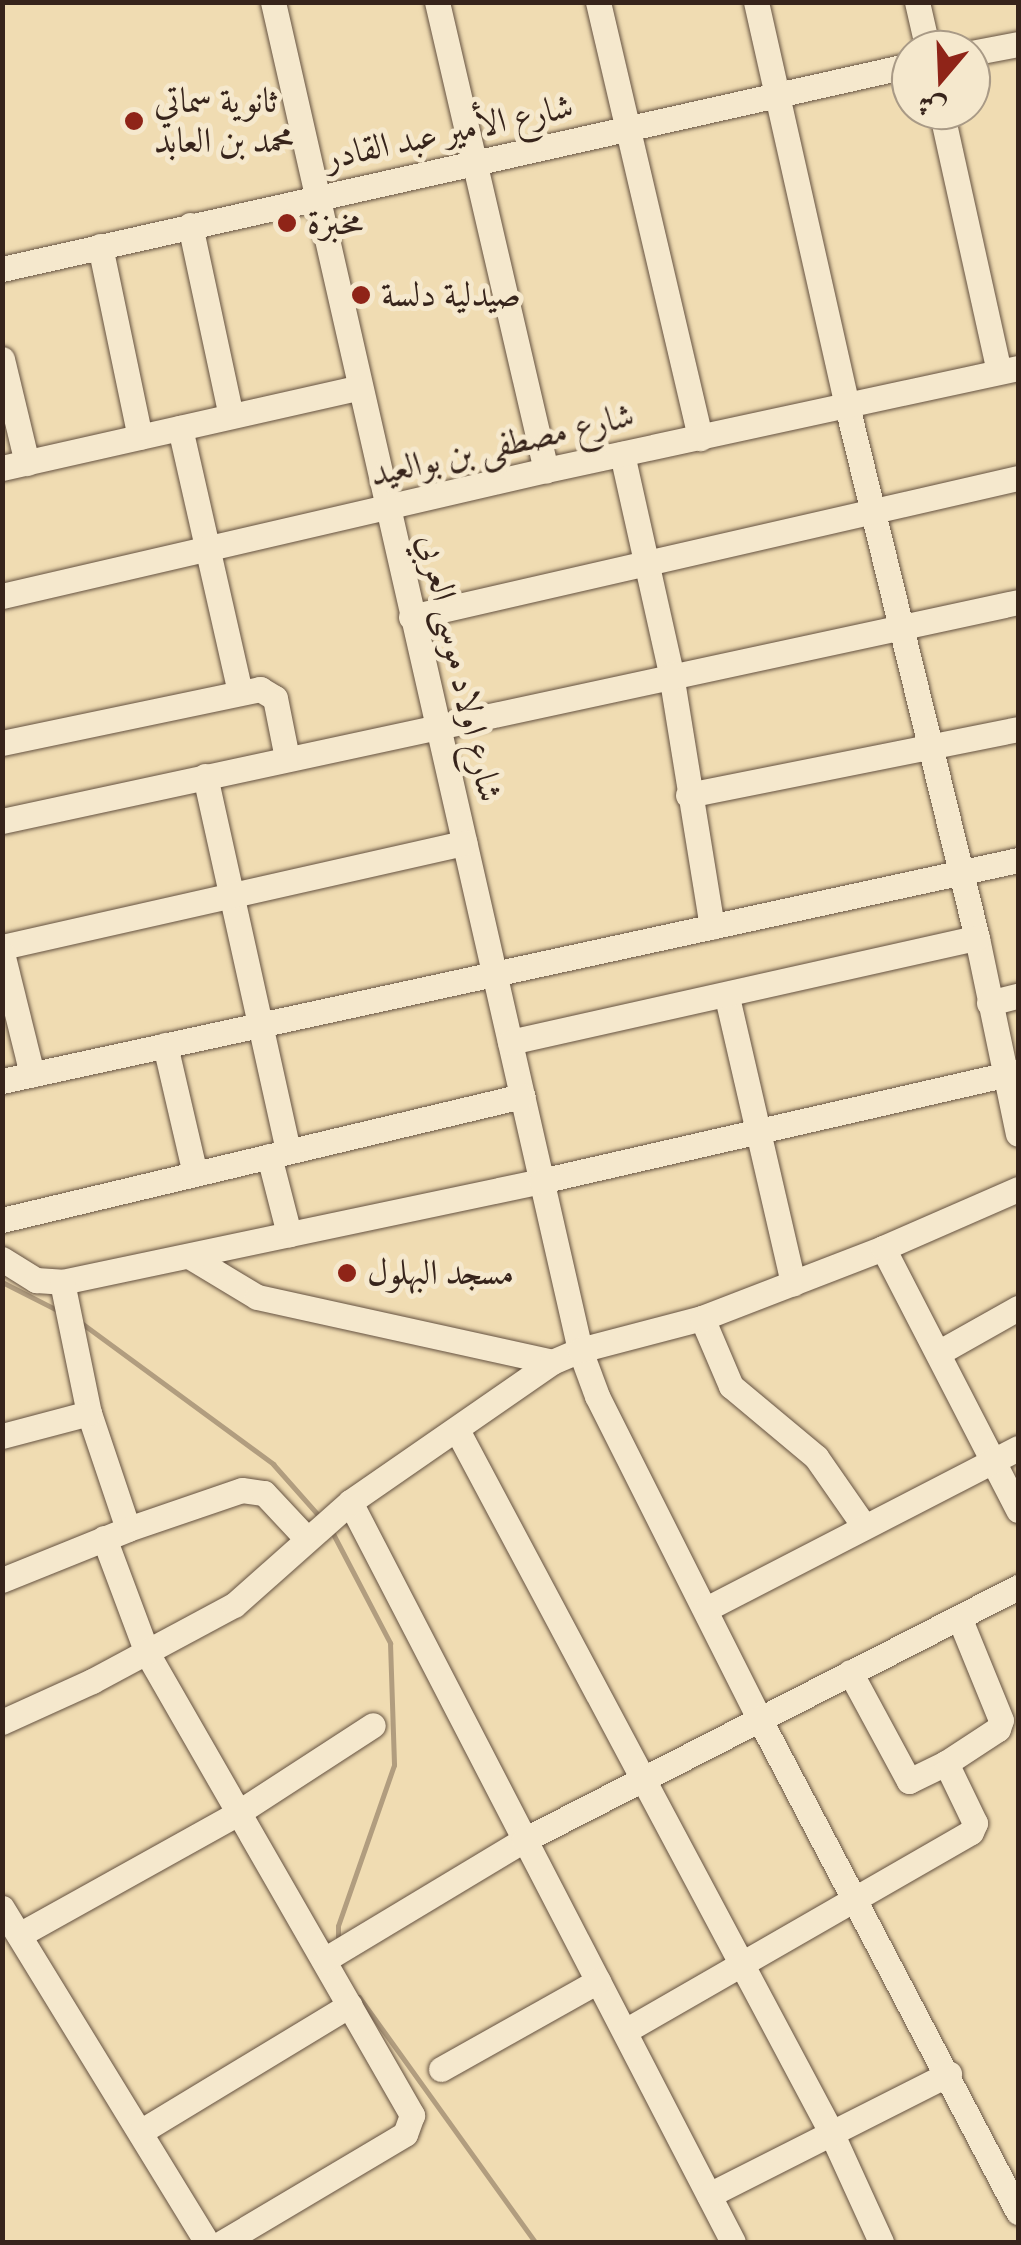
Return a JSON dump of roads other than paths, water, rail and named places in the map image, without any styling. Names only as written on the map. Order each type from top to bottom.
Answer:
[{"type":"street","name":"شارع اولاد موسى العربي","points":[[273,2],[580,1350],[596,1396],[759,1718],[1018,2212]]},
{"type":"street","points":[[437,2],[546,470]]},
{"type":"street","points":[[598,2],[700,438]]},
{"type":"street","points":[[756,2],[847,406],[977,938],[989,1003],[1012,1073],[1018,1134]]},
{"type":"street","points":[[917,2],[923,30]]},
{"type":"street","points":[[991,49],[1018,44]]},
{"type":"street","name":"شارع الأمير عبد القادر","points":[[2,269],[891,69]]},
{"type":"street","points":[[946,130],[1009,370]]},
{"type":"street","points":[[190,225],[232,416]]},
{"type":"street","points":[[100,246],[140,437]]},
{"type":"street","points":[[2,359],[14,466],[360,387]]},
{"type":"street","name":"شارع مصطفى بن بوالعيد","points":[[2,596],[546,470],[1009,370]]},
{"type":"street","points":[[180,428],[240,692]]},
{"type":"street","points":[[622,454],[672,674],[688,795],[712,926]]},
{"type":"street","points":[[411,617],[1018,478]]},
{"type":"street","points":[[2,821],[1018,602]]},
{"type":"street","points":[[2,744],[260,689],[275,698],[287,758]]},
{"type":"street","points":[[688,795],[1018,729]]},
{"type":"street","points":[[205,776],[260,1022],[289,1234]]},
{"type":"street","points":[[32,1074],[2,950],[464,843]]},
{"type":"street","points":[[2,1081],[1018,860]]},
{"type":"street","points":[[510,1042],[727,997],[977,938]]},
{"type":"street","points":[[989,1003],[1018,996]]},
{"type":"street","points":[[727,997],[793,1283]]},
{"type":"street","points":[[165,1044],[195,1174]]},
{"type":"street","points":[[2,1259],[36,1280],[62,1282],[541,1181],[1012,1073]]},
{"type":"street","points":[[2,1220],[522,1096]]},
{"type":"street","points":[[2,1722],[146,1653],[234,1605],[280,1568],[327,1521],[552,1362],[580,1350],[702,1318],[883,1248],[1018,1189]]},
{"type":"street","points":[[883,1248],[1018,1510]]},
{"type":"street","points":[[189,1256],[257,1297],[552,1362]]},
{"type":"street","points":[[62,1282],[146,1653],[410,2108],[408,2129],[223,2242]]},
{"type":"street","points":[[938,1353],[1018,1308]]},
{"type":"street","points":[[702,1318],[731,1386],[816,1457],[864,1526]]},
{"type":"street","points":[[2,1436],[89,1414]]},
{"type":"street","points":[[457,1430],[830,2130],[881,2242]]},
{"type":"street","points":[[706,1610],[1018,1448]]},
{"type":"street","points":[[2,1580],[116,1534],[254,1489],[273,1501],[327,1521],[524,1840],[733,2242]]},
{"type":"street","points":[[324,1960],[524,1840],[1018,1587]]},
{"type":"street","points":[[850,1672],[908,1781],[946,1763],[1001,1724],[959,1617]]},
{"type":"street","points":[[19,1935],[236,1814],[373,1726]]},
{"type":"street","points":[[625,2031],[971,1832],[975,1823],[946,1763]]},
{"type":"street","points":[[2,1908],[208,2242]]},
{"type":"street","points":[[440,2069],[598,1981]]},
{"type":"street","points":[[140,2132],[350,2005]]},
{"type":"street","points":[[709,2195],[830,2130],[949,2074]]},
{"type":"waterway","points":[[2,1282],[57,1310]]},
{"type":"waterway","points":[[80,1322],[273,1464],[319,1516]]},
{"type":"waterway","points":[[330,1528],[390,1643],[394,1765],[338,1926],[338,1943]]},
{"type":"waterway","points":[[359,1997],[535,2242]]},
{"type":"place","name":"ثانوية سماتي محمد بن العابد","points":[[134,121]]},
{"type":"place","name":"مخبزة","points":[[287,223]]},
{"type":"place","name":"صيدلية دلسة","points":[[361,295]]},
{"type":"place","name":"مسجد البهلول","points":[[347,1273]]}]
